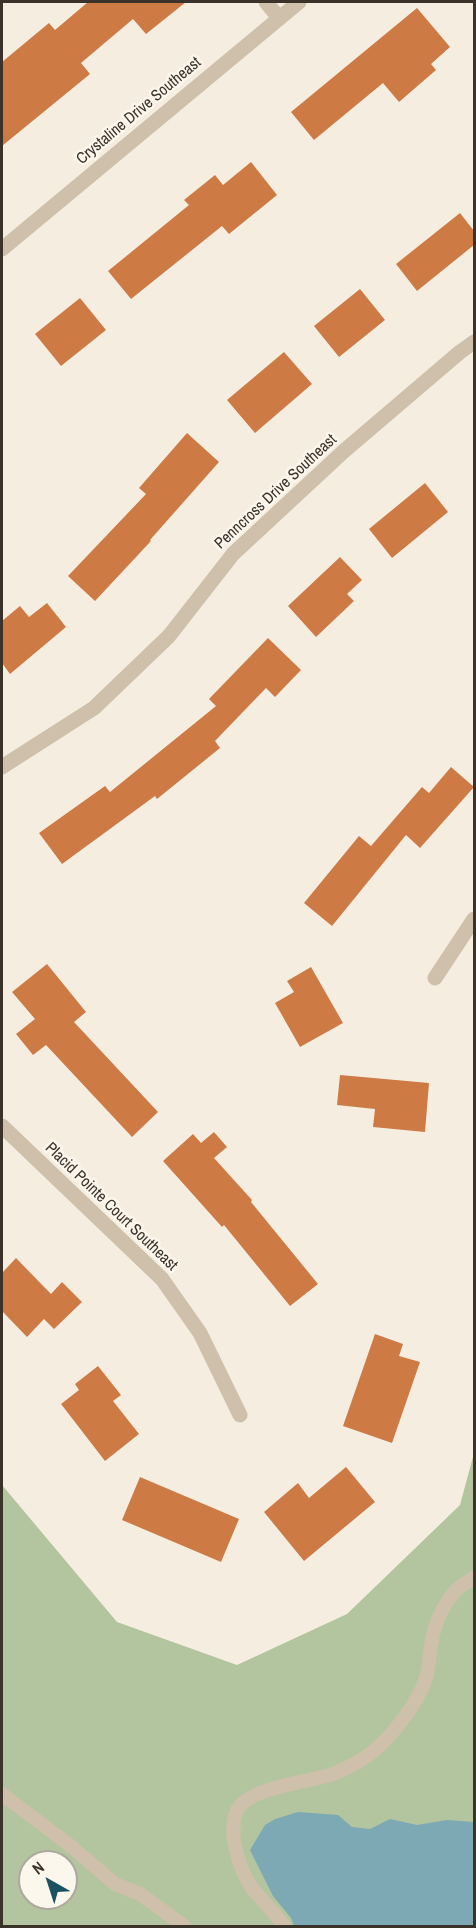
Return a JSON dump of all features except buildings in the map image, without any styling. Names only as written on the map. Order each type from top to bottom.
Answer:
[{"type":"street","points":[[266,2],[279,18]]},
{"type":"street","name":"Crystaline Drive Southeast","points":[[2,249],[299,2]]},
{"type":"street","name":"Penncross Drive Southeast","points":[[2,767],[94,708],[169,636],[233,554],[344,452],[474,342]]},
{"type":"street","points":[[435,978],[474,919]]},
{"type":"street","name":"Placid Pointe Court Southeast","points":[[2,1126],[162,1279],[200,1333],[240,1415]]},
{"type":"lane","points":[[284,1926],[274,1911],[251,1886],[243,1871],[232,1830],[238,1809],[257,1793],[332,1774],[357,1763],[376,1749],[404,1716],[419,1693],[426,1677],[432,1632],[441,1611],[457,1590],[474,1577]]},
{"type":"lane","points":[[2,1794],[72,1847],[115,1884],[140,1894],[184,1926]]},
{"type":"green space","points":[[474,1453],[474,1926],[2,1926],[2,1485],[117,1622],[237,1665],[347,1614],[460,1505]]},
{"type":"water","points":[[298,1812],[338,1815],[352,1827],[370,1829],[390,1819],[417,1825],[447,1820],[474,1822],[474,1926],[294,1926],[291,1918],[273,1896],[250,1850],[265,1825],[275,1819]]}]
